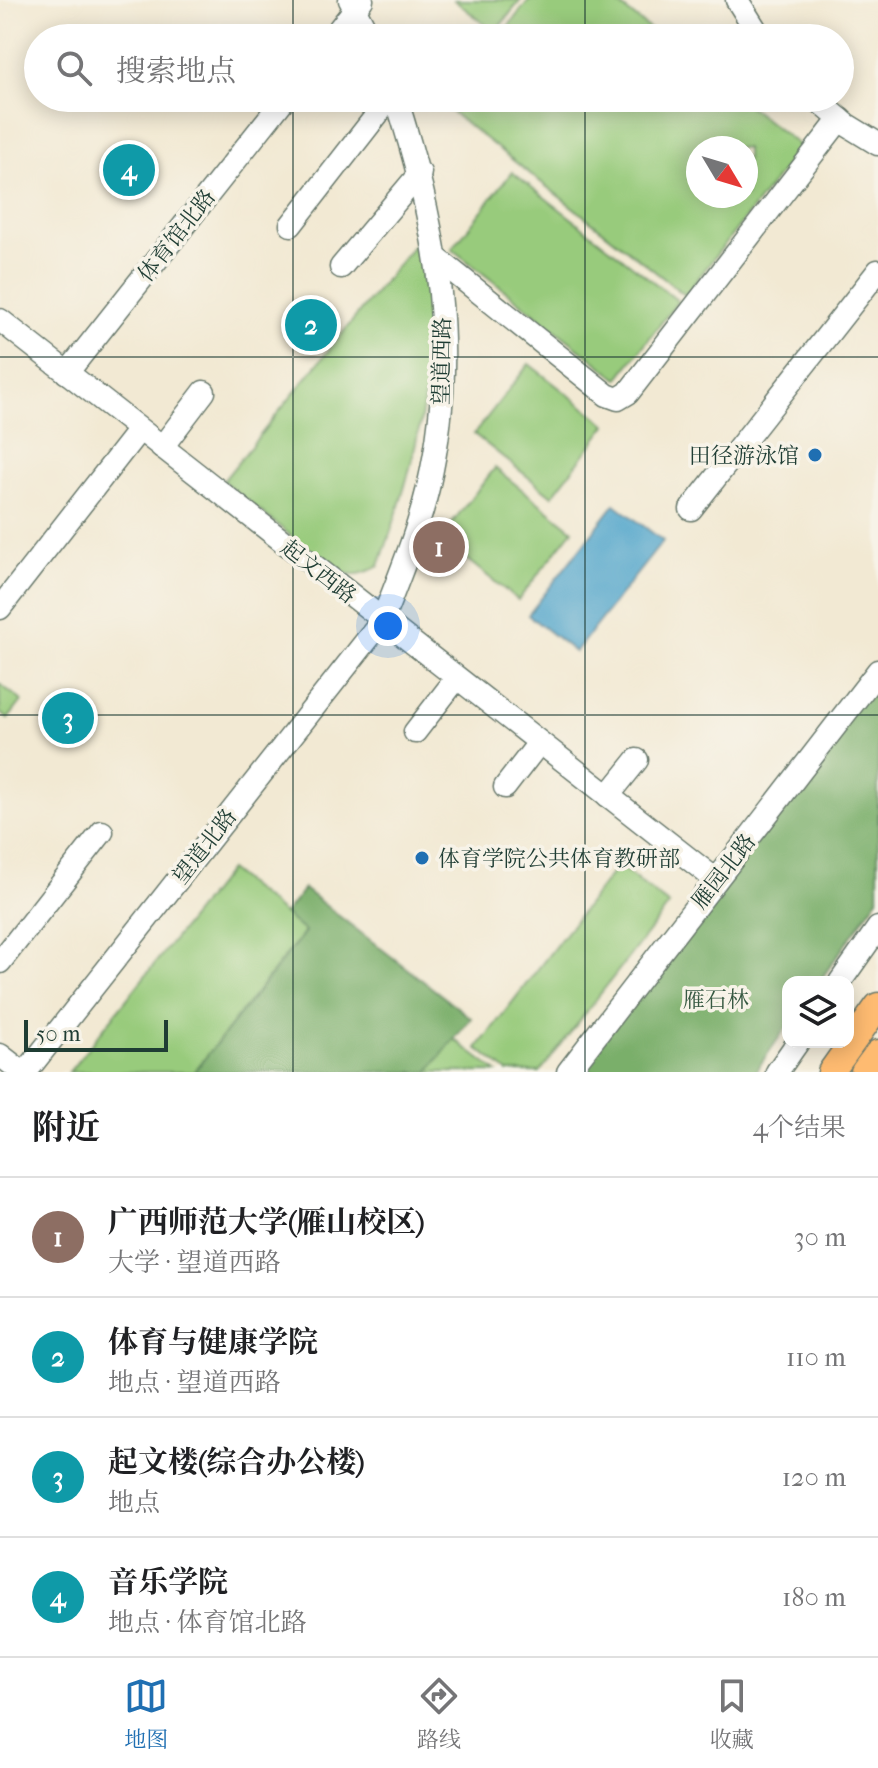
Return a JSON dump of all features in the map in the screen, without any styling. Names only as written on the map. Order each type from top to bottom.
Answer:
[{"type":"main road","points":[[831,1072],[876,1013]]},
{"type":"main road","points":[[864,1072],[878,1053]]},
{"type":"street","points":[[737,0],[752,24]]},
{"type":"street","points":[[342,24],[356,3]]},
{"type":"street","points":[[356,3],[364,24]]},
{"type":"street","name":"体育馆北路","points":[[67,373],[274,112]]},
{"type":"street","points":[[291,225],[379,112]]},
{"type":"street","name":"望道西路","points":[[382,621],[419,521],[436,443],[443,353],[439,260],[420,173],[400,112]]},
{"type":"street","points":[[832,112],[878,144]]},
{"type":"street","points":[[439,260],[607,395],[618,399],[628,393],[840,119]]},
{"type":"street","points":[[341,267],[420,173]]},
{"type":"street","points":[[691,509],[878,271]]},
{"type":"street","name":"起文西路","points":[[0,320],[716,880]]},
{"type":"street","points":[[162,447],[204,392]]},
{"type":"street","points":[[0,608],[139,430]]},
{"type":"street","name":"望道北路","points":[[24,1072],[382,621]]},
{"type":"street","name":"雁园北路","points":[[568,1072],[878,671]]},
{"type":"street","points":[[415,732],[456,679]]},
{"type":"street","points":[[505,787],[539,743]]},
{"type":"street","points":[[608,796],[637,760]]},
{"type":"street","points":[[0,962],[102,832]]},
{"type":"street","points":[[844,976],[878,928]]},
{"type":"street","points":[[777,1072],[794,1048]]},
{"type":"street","points":[[0,1055],[24,1072]]},
{"type":"green space","points":[[454,0],[521,0],[502,24],[485,24]]},
{"type":"green space","points":[[529,0],[613,0],[643,24],[510,24]]},
{"type":"green space","points":[[451,112],[756,112],[801,147],[758,202],[758,136],[686,136],[686,208],[753,208],[685,295]]},
{"type":"green space","points":[[512,172],[678,301],[618,379],[452,249]]},
{"type":"green space","points":[[421,236],[428,301],[429,354],[415,446],[379,566],[361,573],[345,573],[332,569],[223,481]]},
{"type":"green space","points":[[529,364],[607,425],[552,496],[474,434]]},
{"type":"green space","points":[[495,468],[573,530],[518,600],[440,538]]},
{"type":"green space","name":"雁石林","points":[[878,671],[878,898],[823,976],[782,976],[782,1034],[755,1072],[568,1072]]},
{"type":"green space","points":[[0,684],[22,701],[8,719],[0,713]]},
{"type":"green space","points":[[618,865],[669,905],[540,1072],[508,1072],[477,1048]]},
{"type":"green space","points":[[229,870],[305,931],[194,1072],[69,1072]]},
{"type":"green space","points":[[304,889],[471,1018],[428,1072],[194,1072],[305,932],[284,914]]},
{"type":"green space","points":[[454,1039],[497,1072],[428,1072]]},
{"type":"water","points":[[615,504],[663,541],[575,652],[528,615]]},
{"type":"place","name":"音乐学院","points":[[129,170]]},
{"type":"place","name":"体育与健康学院","points":[[311,325]]},
{"type":"place","name":"田径游泳馆","points":[[815,455]]},
{"type":"place","name":"广西师范大学(雁山校区)","points":[[439,547]]},
{"type":"place","name":"起文楼(综合办公楼)","points":[[68,718]]},
{"type":"place","name":"体育学院公共体育教研部","points":[[422,858]]}]
